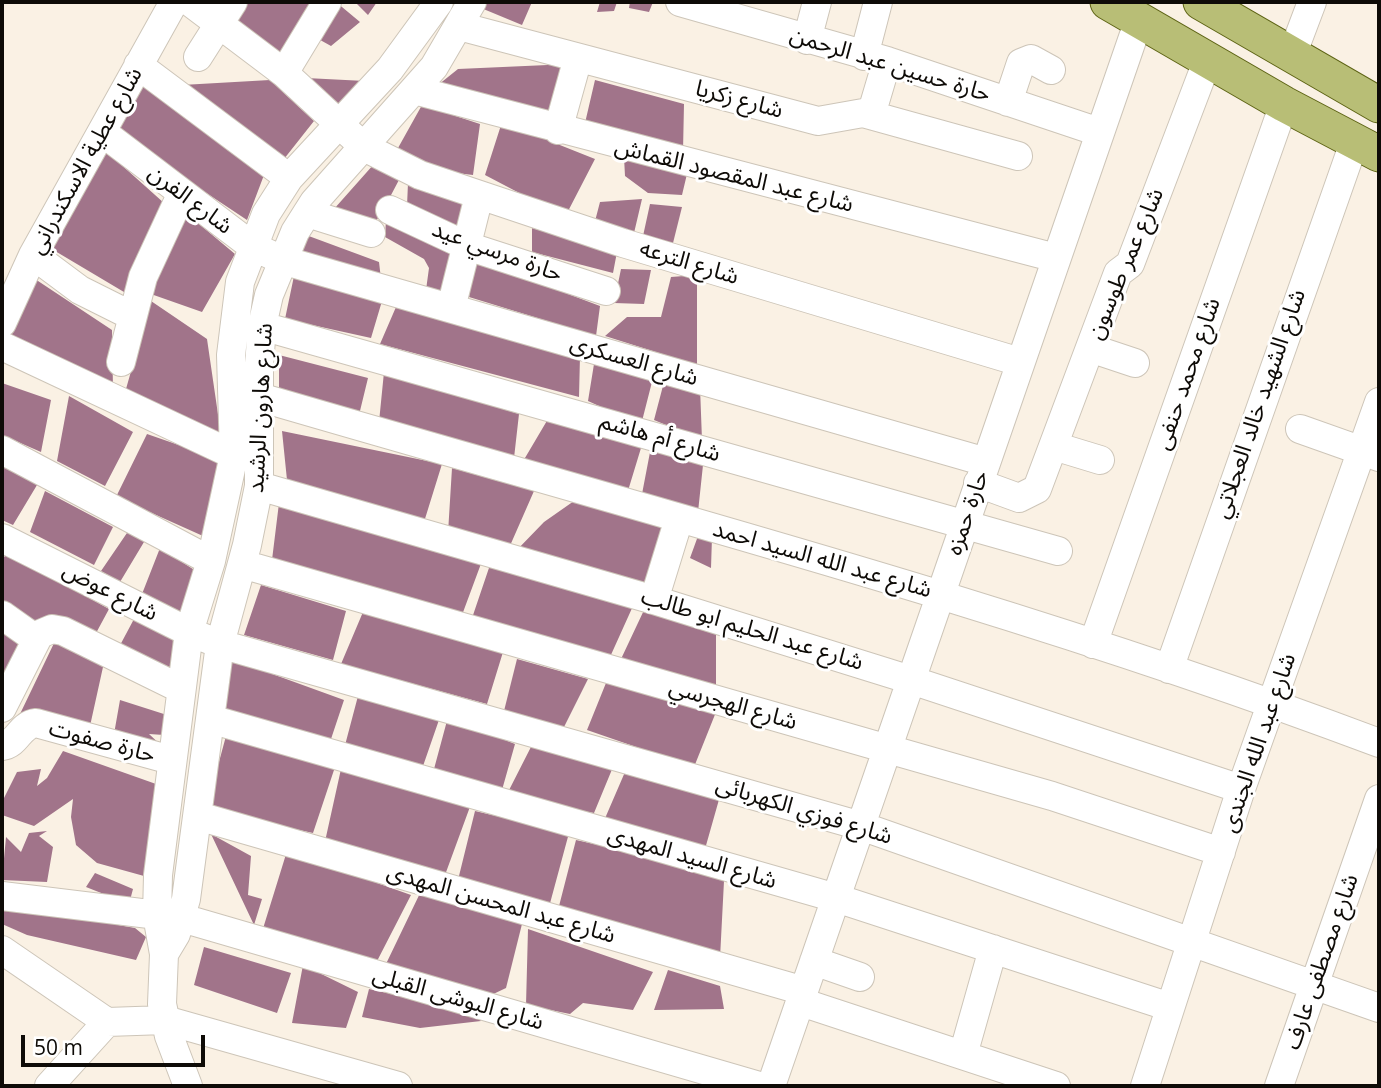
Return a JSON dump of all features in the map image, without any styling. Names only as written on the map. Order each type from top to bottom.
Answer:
[{"type":"main road","points":[[1108,2],[1284,104],[1367,147]]},
{"type":"main road","points":[[1218,6],[1292,55],[1379,104]]},
{"type":"street","name":"شارع عطية الاسكندراني","points":[[2,323],[33,255],[174,2]]},
{"type":"street","points":[[190,2],[226,13],[284,74],[341,123],[364,147]]},
{"type":"street","points":[[284,74],[327,2]]},
{"type":"street","name":"شارع هارون الرشيد","points":[[170,917],[158,875],[170,761],[188,632],[211,561],[234,455],[230,355],[233,318],[252,246],[266,214],[289,178],[411,44],[439,2]]},
{"type":"street","name":"حارة حسين عبد الرحمن","points":[[680,2],[875,59],[1099,132]]},
{"type":"street","points":[[807,40],[817,2]]},
{"type":"street","points":[[1292,55],[1312,2]]},
{"type":"street","points":[[872,115],[878,4]]},
{"type":"street","points":[[198,57],[226,13]]},
{"type":"street","name":"شارع هارون الرشيد","points":[[188,1086],[165,1020],[161,987],[164,954],[170,917],[198,816],[219,644],[242,564],[259,486],[258,397],[262,326],[282,260],[307,213],[434,67],[466,14]]},
{"type":"street","name":"شارع زكريا","points":[[466,14],[578,58],[818,121],[854,113],[872,115],[1018,156]]},
{"type":"street","name":"حارة حمزه","points":[[771,1086],[1139,20]]},
{"type":"street","points":[[558,130],[578,58]]},
{"type":"street","points":[[1008,102],[1021,63],[1031,59],[1051,70]]},
{"type":"street","name":"شارع عمر طوسون","points":[[982,473],[1019,498],[1029,496],[1039,485],[1118,273],[1130,264],[1208,59]]},
{"type":"street","points":[[138,65],[289,178]]},
{"type":"street","name":"شارع عبد المقصود القماش","points":[[414,90],[558,130],[1056,258]]},
{"type":"street","name":"شارع محمد حنفى","points":[[1093,644],[1284,104]]},
{"type":"street","name":"شارع الفرن","points":[[102,132],[181,195],[252,246],[282,260]]},
{"type":"street","name":"شارع الترعه","points":[[364,147],[420,174],[479,196],[636,247],[1020,362]]},
{"type":"street","name":"شارع الشهيد خالد العجلاتي","points":[[1169,669],[1367,147]]},
{"type":"street","points":[[121,362],[132,316],[160,235],[181,195]]},
{"type":"street","points":[[451,308],[479,196]]},
{"type":"street","name":"حارة مرسي عيد","points":[[390,210],[467,246],[606,290]]},
{"type":"street","points":[[307,213],[371,233]]},
{"type":"street","points":[[33,255],[80,290],[132,316]]},
{"type":"street","name":"شارع العسكرى","points":[[282,260],[451,308],[982,473]]},
{"type":"street","name":"شارع أم هاشم","points":[[262,326],[1058,551]]},
{"type":"street","points":[[2,346],[234,455]]},
{"type":"street","points":[[1090,348],[1135,363]]},
{"type":"street","name":"شارع عبد الله السيد احمد","points":[[258,397],[940,594],[1273,703],[1379,743]]},
{"type":"street","name":"شارع عبد الله الجندى","points":[[1145,1086],[1241,789],[1370,454],[1379,402]]},
{"type":"street","points":[[1300,429],[1370,454]]},
{"type":"street","points":[[1054,446],[1100,460]]},
{"type":"street","points":[[2,450],[211,561]]},
{"type":"street","name":"شارع عبد الحليم ابو طالب","points":[[259,486],[654,600],[911,680],[1241,789]]},
{"type":"street","points":[[654,600],[679,519]]},
{"type":"street","name":"شارع عوض","points":[[2,538],[188,632],[219,644]]},
{"type":"street","name":"شارع الهجرسي","points":[[242,564],[1052,796],[1221,852]]},
{"type":"street","points":[[2,615],[38,637]]},
{"type":"street","points":[[2,708],[38,637],[52,629],[63,631],[181,689]]},
{"type":"street","name":"شارع فوزي الكهربائى","points":[[219,644],[861,826],[1379,1008]]},
{"type":"street","name":"شارع السيد المهدى","points":[[210,719],[836,898],[1170,1007]]},
{"type":"street","name":"حارة صفوت","points":[[2,746],[14,741],[26,726],[36,723],[170,761]]},
{"type":"street","name":"شارع مصطفى عارف","points":[[1279,1086],[1314,986],[1369,859],[1379,799]]},
{"type":"street","name":"شارع عبد المحسن المهدى","points":[[198,816],[802,997],[1056,1086]]},
{"type":"street","name":"شارع البوشى القبلى","points":[[2,896],[170,917],[759,1086]]},
{"type":"street","points":[[963,1055],[992,949]]},
{"type":"street","points":[[2,950],[107,1022],[165,1020],[398,1086]]},
{"type":"street","points":[[814,961],[860,977]]},
{"type":"street","points":[[49,1086],[107,1022]]},
{"type":"building","points":[[242,2],[318,2],[283,61],[228,24]]},
{"type":"building","points":[[336,2],[360,22],[331,46],[313,36]]},
{"type":"building","points":[[355,2],[377,2],[368,15]]},
{"type":"building","points":[[483,2],[532,2],[522,25],[481,8]]},
{"type":"building","points":[[600,2],[617,2],[614,11],[597,12]]},
{"type":"building","points":[[630,2],[653,2],[649,12],[629,8]]},
{"type":"building","points":[[570,64],[553,119],[438,85],[458,69]]},
{"type":"building","points":[[306,78],[365,81],[336,109]]},
{"type":"building","points":[[270,80],[314,121],[284,159],[182,85]]},
{"type":"building","points":[[595,80],[684,104],[683,151],[585,123]]},
{"type":"building","points":[[143,84],[264,175],[247,220],[113,131]]},
{"type":"building","points":[[422,105],[480,124],[473,175],[440,171],[398,148]]},
{"type":"building","points":[[502,122],[595,159],[565,217],[485,175]]},
{"type":"building","points":[[107,152],[164,203],[129,295],[50,248]]},
{"type":"building","points":[[624,157],[687,174],[682,195],[648,193],[625,176]]},
{"type":"building","points":[[374,164],[400,178],[373,224],[334,209]]},
{"type":"building","points":[[408,183],[470,205],[462,228],[407,206]]},
{"type":"building","points":[[642,199],[634,233],[594,225],[600,202]]},
{"type":"building","points":[[650,204],[682,207],[673,243],[643,236]]},
{"type":"building","points":[[186,213],[235,254],[202,312],[148,293]]},
{"type":"building","points":[[386,220],[457,252],[445,296],[426,290],[429,268],[424,259],[385,237]]},
{"type":"building","points":[[532,228],[617,252],[613,273],[532,252]]},
{"type":"building","points":[[306,235],[379,262],[381,279],[299,255]]},
{"type":"building","points":[[475,259],[600,306],[596,336],[469,297]]},
{"type":"building","points":[[621,269],[651,270],[644,304],[614,303]]},
{"type":"building","points":[[697,275],[697,365],[605,336],[627,317],[661,317],[671,277]]},
{"type":"building","points":[[294,276],[382,301],[371,338],[285,319]]},
{"type":"building","points":[[35,279],[112,330],[113,390],[4,336]]},
{"type":"building","points":[[151,301],[207,339],[221,435],[124,396]]},
{"type":"building","points":[[396,307],[580,356],[579,397],[380,344]]},
{"type":"building","points":[[279,355],[368,378],[359,415],[279,391]]},
{"type":"building","points":[[594,364],[653,378],[641,425],[588,401]]},
{"type":"building","points":[[384,372],[519,414],[514,458],[378,432]]},
{"type":"building","points":[[664,382],[700,387],[702,440],[654,420]]},
{"type":"building","points":[[2,383],[51,400],[41,452],[2,435]]},
{"type":"building","points":[[69,396],[133,432],[105,486],[57,461]]},
{"type":"building","points":[[548,419],[641,448],[627,494],[522,463]]},
{"type":"building","points":[[282,431],[442,464],[424,522],[287,480]]},
{"type":"building","points":[[147,434],[222,460],[203,536],[116,497]]},
{"type":"building","points":[[651,447],[703,465],[698,512],[642,494]]},
{"type":"building","points":[[2,463],[37,485],[13,525],[2,520]]},
{"type":"building","points":[[452,468],[534,491],[509,548],[448,533]]},
{"type":"building","points":[[45,491],[113,527],[94,565],[30,532]]},
{"type":"building","points":[[574,501],[663,528],[649,584],[514,553],[544,522]]},
{"type":"building","points":[[279,503],[482,561],[462,615],[272,560]]},
{"type":"building","points":[[129,530],[144,542],[120,582],[101,571]]},
{"type":"building","points":[[698,536],[712,537],[711,568],[690,558]]},
{"type":"building","points":[[160,548],[196,571],[183,616],[142,594]]},
{"type":"building","points":[[8,553],[109,609],[95,635],[31,619],[2,604],[2,559]]},
{"type":"building","points":[[492,559],[633,606],[610,657],[470,624]]},
{"type":"building","points":[[261,585],[346,611],[333,660],[244,635]]},
{"type":"building","points":[[645,608],[716,631],[716,691],[621,659]]},
{"type":"building","points":[[363,612],[503,652],[487,704],[341,664]]},
{"type":"building","points":[[134,619],[179,642],[174,672],[118,649]]},
{"type":"building","points":[[2,624],[24,639],[7,679],[2,674]]},
{"type":"building","points":[[56,639],[103,667],[90,726],[20,714]]},
{"type":"building","points":[[231,659],[344,700],[330,742],[220,715]]},
{"type":"building","points":[[517,659],[588,679],[564,727],[504,711]]},
{"type":"building","points":[[608,678],[716,712],[694,767],[587,730]]},
{"type":"building","points":[[358,696],[440,717],[423,766],[344,749]]},
{"type":"building","points":[[120,700],[167,715],[164,735],[149,734],[165,749],[114,734]]},
{"type":"building","points":[[448,717],[515,744],[502,790],[434,769]]},
{"type":"building","points":[[226,736],[335,767],[313,833],[206,810]]},
{"type":"building","points":[[533,743],[613,767],[594,813],[505,798]]},
{"type":"building","points":[[63,751],[156,784],[144,876],[97,863],[76,845],[71,817],[73,799],[34,826],[2,815],[2,802],[17,772],[41,769],[37,786],[47,778]]},
{"type":"building","points":[[341,769],[471,804],[445,875],[324,846]]},
{"type":"building","points":[[625,772],[720,796],[705,849],[603,823]]},
{"type":"building","points":[[475,811],[569,833],[549,907],[457,884]]},
{"type":"building","points":[[47,831],[39,836],[53,847],[47,882],[2,880],[6,837],[21,852],[29,833]]},
{"type":"building","points":[[211,834],[251,856],[248,895],[262,899],[254,925]]},
{"type":"building","points":[[576,840],[684,864],[724,881],[720,958],[558,910]]},
{"type":"building","points":[[287,851],[411,895],[375,965],[261,935]]},
{"type":"building","points":[[95,873],[133,889],[129,904],[86,887]]},
{"type":"building","points":[[423,887],[522,924],[506,988],[487,997],[385,966]]},
{"type":"building","points":[[2,904],[135,928],[146,937],[136,960],[27,935],[2,924]]},
{"type":"building","points":[[528,929],[653,972],[633,1010],[583,1003],[570,1014],[526,1005]]},
{"type":"building","points":[[204,947],[291,973],[277,1013],[194,985]]},
{"type":"building","points":[[303,965],[358,992],[346,1028],[292,1023]]},
{"type":"building","points":[[668,970],[720,986],[724,1009],[654,1010]]},
{"type":"building","points":[[369,989],[474,1012],[481,1021],[420,1028],[362,1017]]}]
